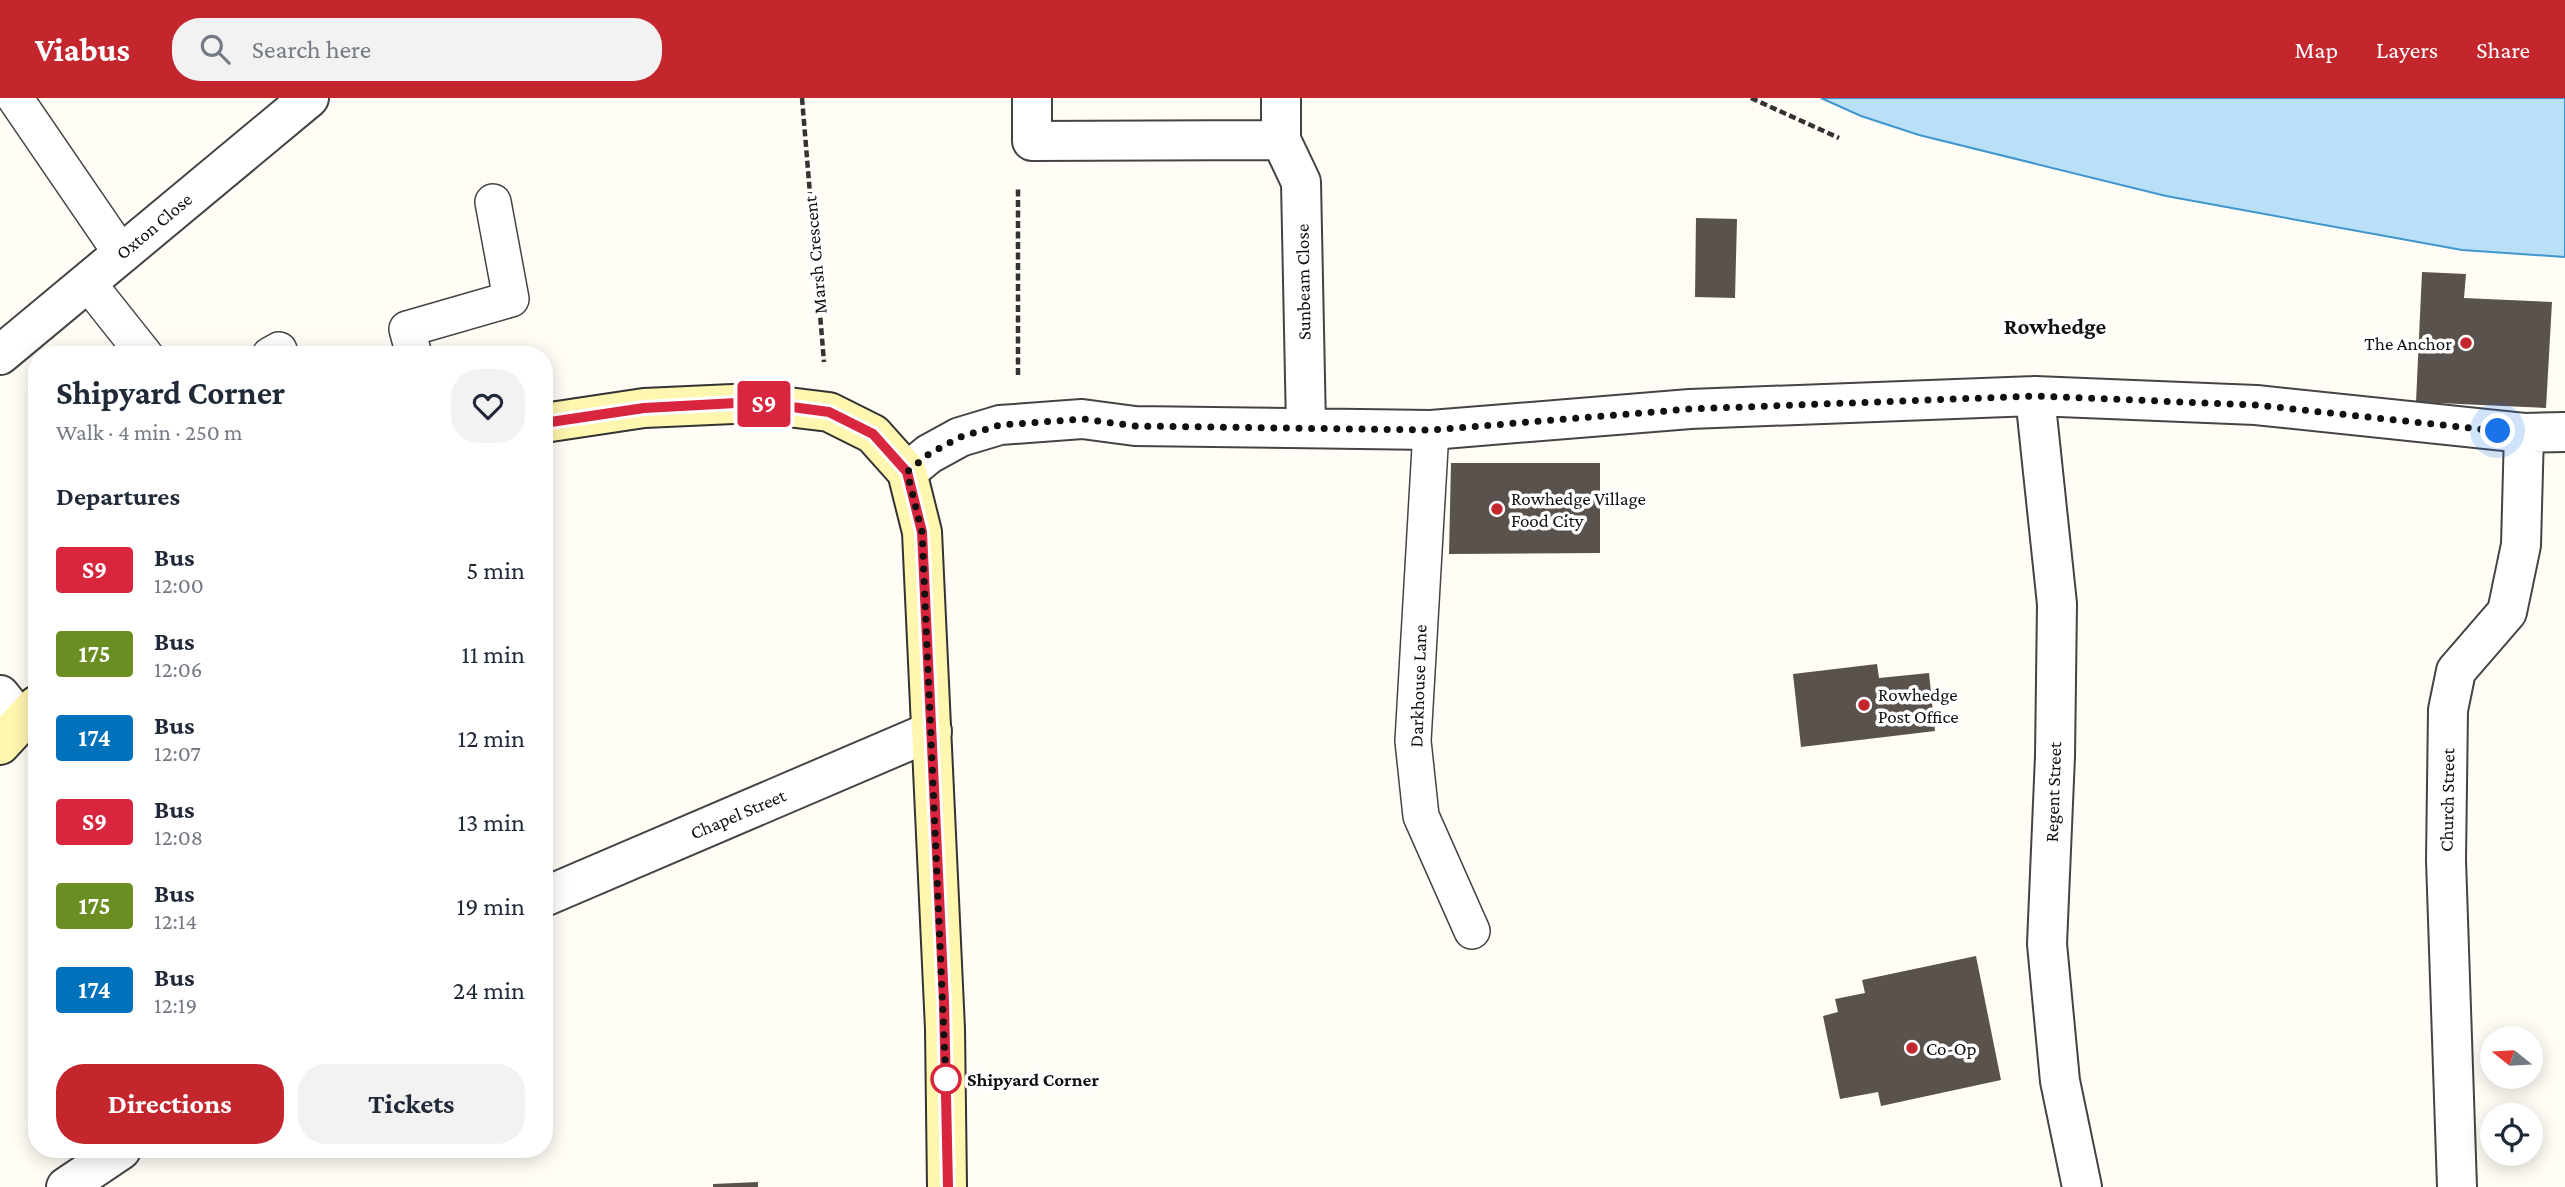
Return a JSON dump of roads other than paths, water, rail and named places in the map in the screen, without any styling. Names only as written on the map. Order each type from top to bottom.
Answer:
[{"type":"street","points":[[1032,98],[1032,141],[1281,140]]},
{"type":"street","name":"Sunbeam Close","points":[[1281,98],[1281,140],[1301,182],[1306,428]]},
{"type":"street","name":"Oxton Close","points":[[0,355],[301,101]]},
{"type":"street","points":[[907,472],[929,454],[960,437],[1000,425],[1083,419],[1135,426],[1431,430],[1690,409],[2035,396],[2256,405],[2524,433],[2565,432]]},
{"type":"street","name":"Regent Street","points":[[2035,396],[2057,604],[2055,756],[2047,944],[2060,1081],[2082,1187]]},
{"type":"street","points":[[553,422],[644,408],[755,402],[829,412],[873,434],[907,472],[922,532],[945,1030],[947,1187]]},
{"type":"street","name":"Church Street","points":[[2457,1187],[2446,860],[2448,710],[2456,671],[2507,612],[2521,545],[2524,433]]},
{"type":"street","name":"Chapel Street","points":[[553,893],[932,731]]},
{"type":"street","points":[[66,1187],[109,1158]]},
{"type":"lane","points":[[15,98],[121,253]]},
{"type":"lane","points":[[412,346],[407,328],[512,299],[493,202]]},
{"type":"lane","points":[[87,282],[138,346]]},
{"type":"lane","name":"Darkhouse Lane","points":[[1431,430],[1413,741],[1420,816],[1472,931]]},
{"type":"water","points":[[1821,98],[2565,98],[2565,257],[2462,250],[2166,196],[1919,135],[1861,116]]},
{"type":"place","name":"The Anchor","points":[[2466,343]]},
{"type":"place","name":"Rowhedge Village Food City","points":[[1497,509]]},
{"type":"place","name":"Rowhedge Post Office","points":[[1864,705]]},
{"type":"place","name":"Co-Op","points":[[1912,1048]]},
{"type":"place","name":"Shipyard Corner","points":[[946,1079]]},
{"type":"district","name":"Rowhedge","points":[[2055,326]]}]
